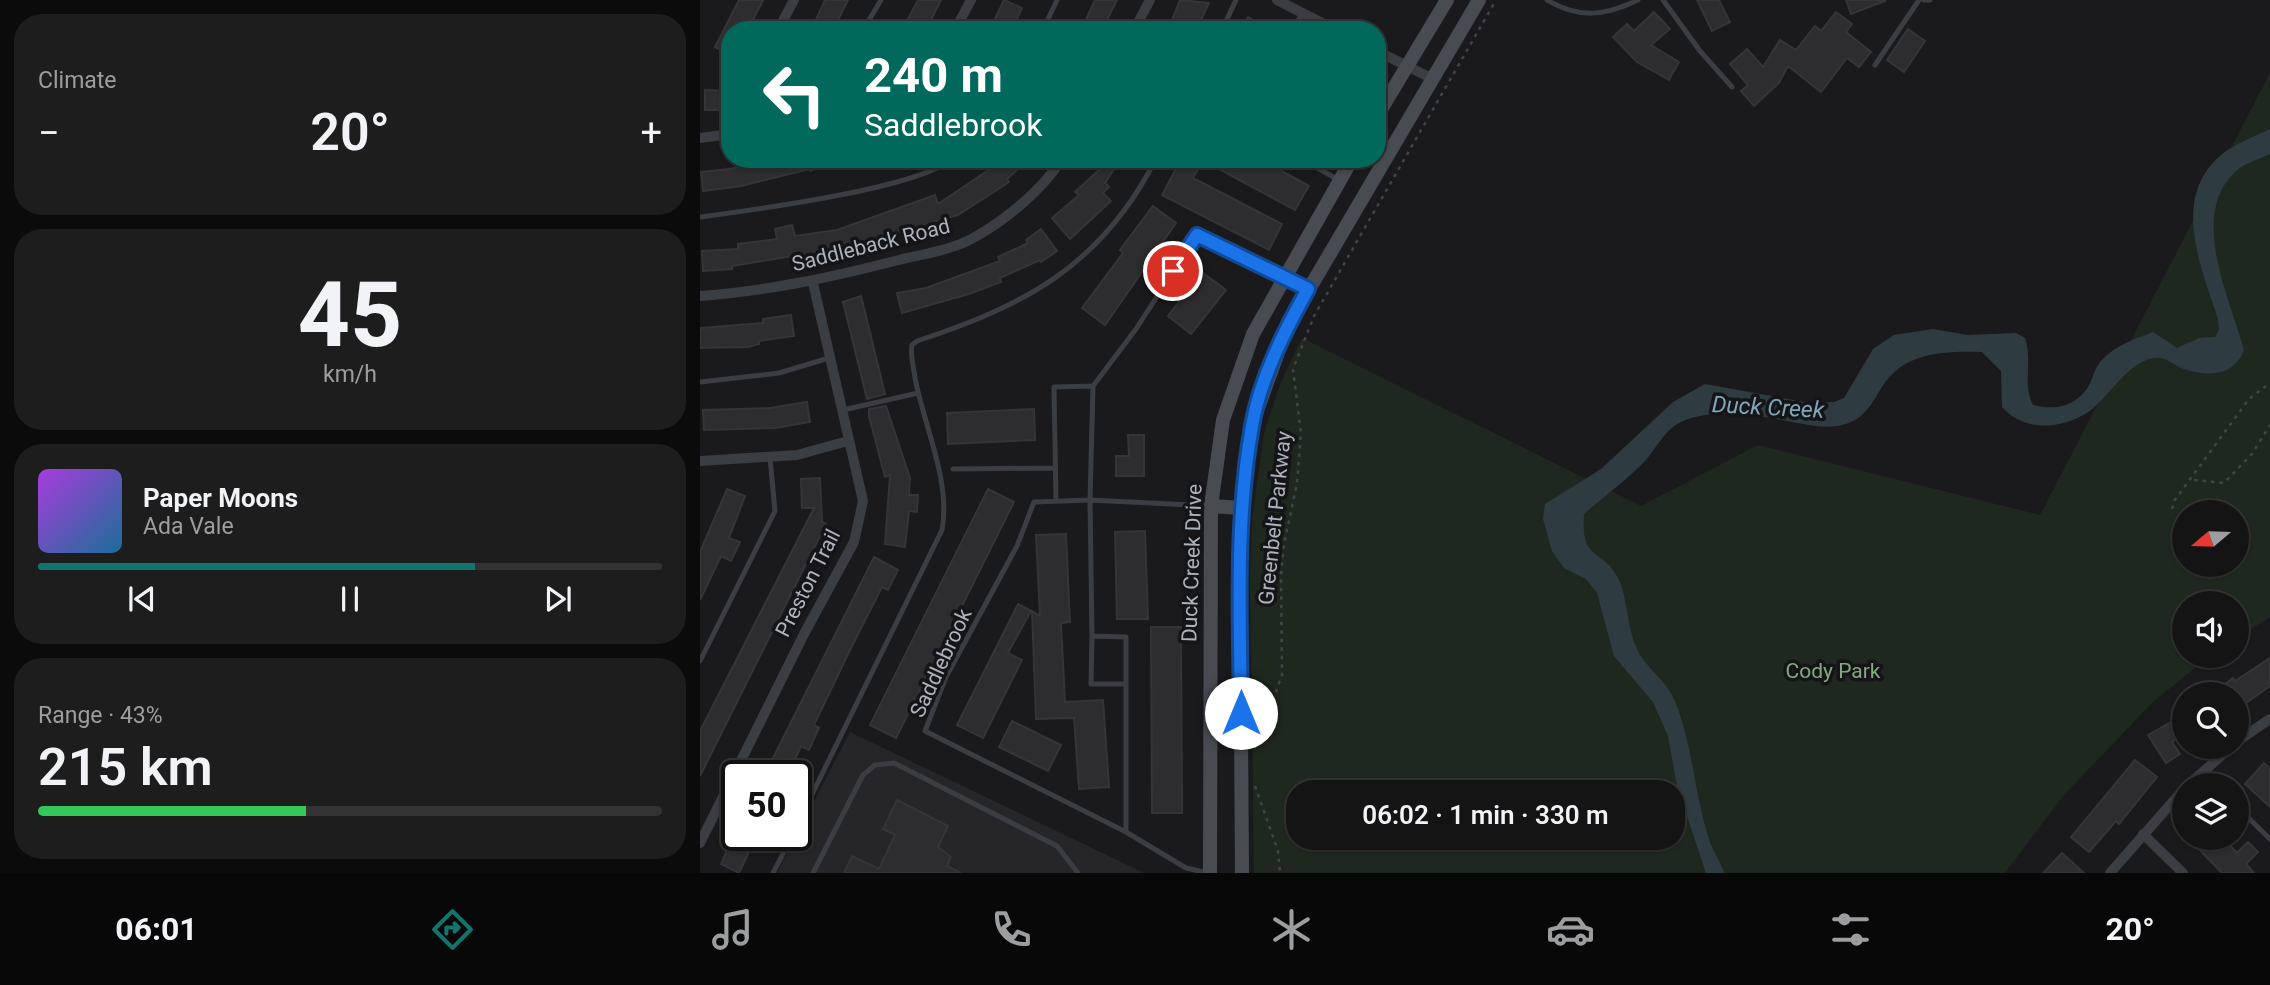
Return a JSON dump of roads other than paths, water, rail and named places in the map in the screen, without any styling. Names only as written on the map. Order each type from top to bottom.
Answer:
[{"type":"main road","points":[[1386,100],[1447,0]]},
{"type":"main road","points":[[1386,155],[1479,0]]},
{"type":"main road","name":"Duck Creek Drive","points":[[1210,873],[1211,506],[1223,420],[1253,334],[1347,168]]},
{"type":"main road","points":[[1242,873],[1242,508],[1252,424],[1288,325],[1379,168]]},
{"type":"main road","points":[[1284,277],[1308,289]]},
{"type":"main road","points":[[1211,506],[1242,508]]},
{"type":"street","points":[[783,21],[794,0]]},
{"type":"street","points":[[960,21],[971,0]]},
{"type":"street","points":[[1139,21],[1150,0]]},
{"type":"street","points":[[1277,0],[1318,21]]},
{"type":"street","points":[[1386,56],[1431,78]]},
{"type":"street","points":[[700,138],[721,135]]},
{"type":"street","name":"Saddleback Road","points":[[700,296],[756,292],[813,282],[935,251],[974,238],[1031,196],[1054,168]]},
{"type":"street","name":"Preston Trail","points":[[700,843],[804,634],[854,542],[863,502],[813,282]]},
{"type":"street","points":[[700,461],[797,455],[848,441]]},
{"type":"street","points":[[2249,734],[2269,721]]},
{"type":"street","points":[[2202,773],[2218,759]]},
{"type":"street","points":[[2110,873],[2172,802]]},
{"type":"street","points":[[2143,834],[2183,873]]},
{"type":"lane","points":[[868,21],[881,0]]},
{"type":"lane","points":[[1048,21],[1058,0]]},
{"type":"lane","points":[[1226,21],[1236,0]]},
{"type":"lane","points":[[1547,0],[1579,14],[1598,15],[1616,11],[1638,0]]},
{"type":"lane","points":[[1663,0],[1700,51],[1732,88]]},
{"type":"lane","points":[[1875,65],[1922,0],[1930,0]]},
{"type":"lane","points":[[1298,21],[1302,13]]},
{"type":"lane","points":[[700,217],[774,207],[897,181],[930,168]]},
{"type":"lane","points":[[812,794],[942,530],[942,492],[918,393],[912,345],[1004,309],[1067,271],[1122,213],[1150,168]]},
{"type":"lane","points":[[1317,168],[1340,181]]},
{"type":"lane","points":[[1126,684],[1091,684],[1090,500],[1093,386],[1136,329],[1197,235],[1284,277]]},
{"type":"lane","points":[[700,382],[779,373],[829,358]]},
{"type":"lane","points":[[1056,501],[1054,387],[1093,386]]},
{"type":"lane","points":[[841,411],[918,393]]},
{"type":"lane","points":[[700,661],[775,511],[770,458]]},
{"type":"lane","points":[[954,469],[1055,468]]},
{"type":"lane","name":"Saddlebrook","points":[[1210,873],[1186,868],[1126,832],[925,731],[946,677],[1017,546],[1034,502],[1090,500],[1211,506]]},
{"type":"lane","points":[[1092,636],[1126,637],[1126,832]]},
{"type":"lane","points":[[813,873],[863,775],[882,762],[894,763],[1057,846],[1078,873]]},
{"type":"lane","points":[[2249,819],[2270,839]]},
{"type":"lane","points":[[773,873],[785,851]]},
{"type":"water","name":"Duck Creek","points":[[2270,129],[2270,154],[2236,171],[2222,189],[2215,210],[2217,258],[2244,350],[2239,359],[2226,370],[2200,373],[2181,368],[2162,358],[2151,358],[2130,370],[2085,414],[2064,423],[2041,426],[2020,420],[2002,407],[2001,371],[1982,352],[1939,353],[1913,360],[1901,367],[1891,375],[1863,414],[1846,424],[1821,426],[1734,414],[1706,415],[1681,422],[1665,434],[1638,468],[1584,514],[1586,541],[1619,580],[1636,647],[1670,692],[1680,716],[1704,822],[1724,873],[1706,873],[1685,810],[1685,780],[1676,780],[1668,736],[1653,702],[1614,656],[1597,593],[1586,579],[1564,568],[1552,551],[1543,519],[1545,504],[1601,469],[1673,402],[1705,384],[1810,403],[1834,402],[1844,398],[1873,349],[1894,335],[1933,329],[1968,335],[2016,333],[2025,338],[2028,389],[2033,405],[2048,407],[2075,401],[2088,387],[2096,368],[2104,358],[2131,341],[2153,332],[2177,348],[2199,338],[2215,337],[2219,330],[2218,319],[2198,255],[2193,211],[2197,191],[2206,171],[2222,154]]},
{"type":"park label","name":"Cody Park","points":[[1833,671]]}]
